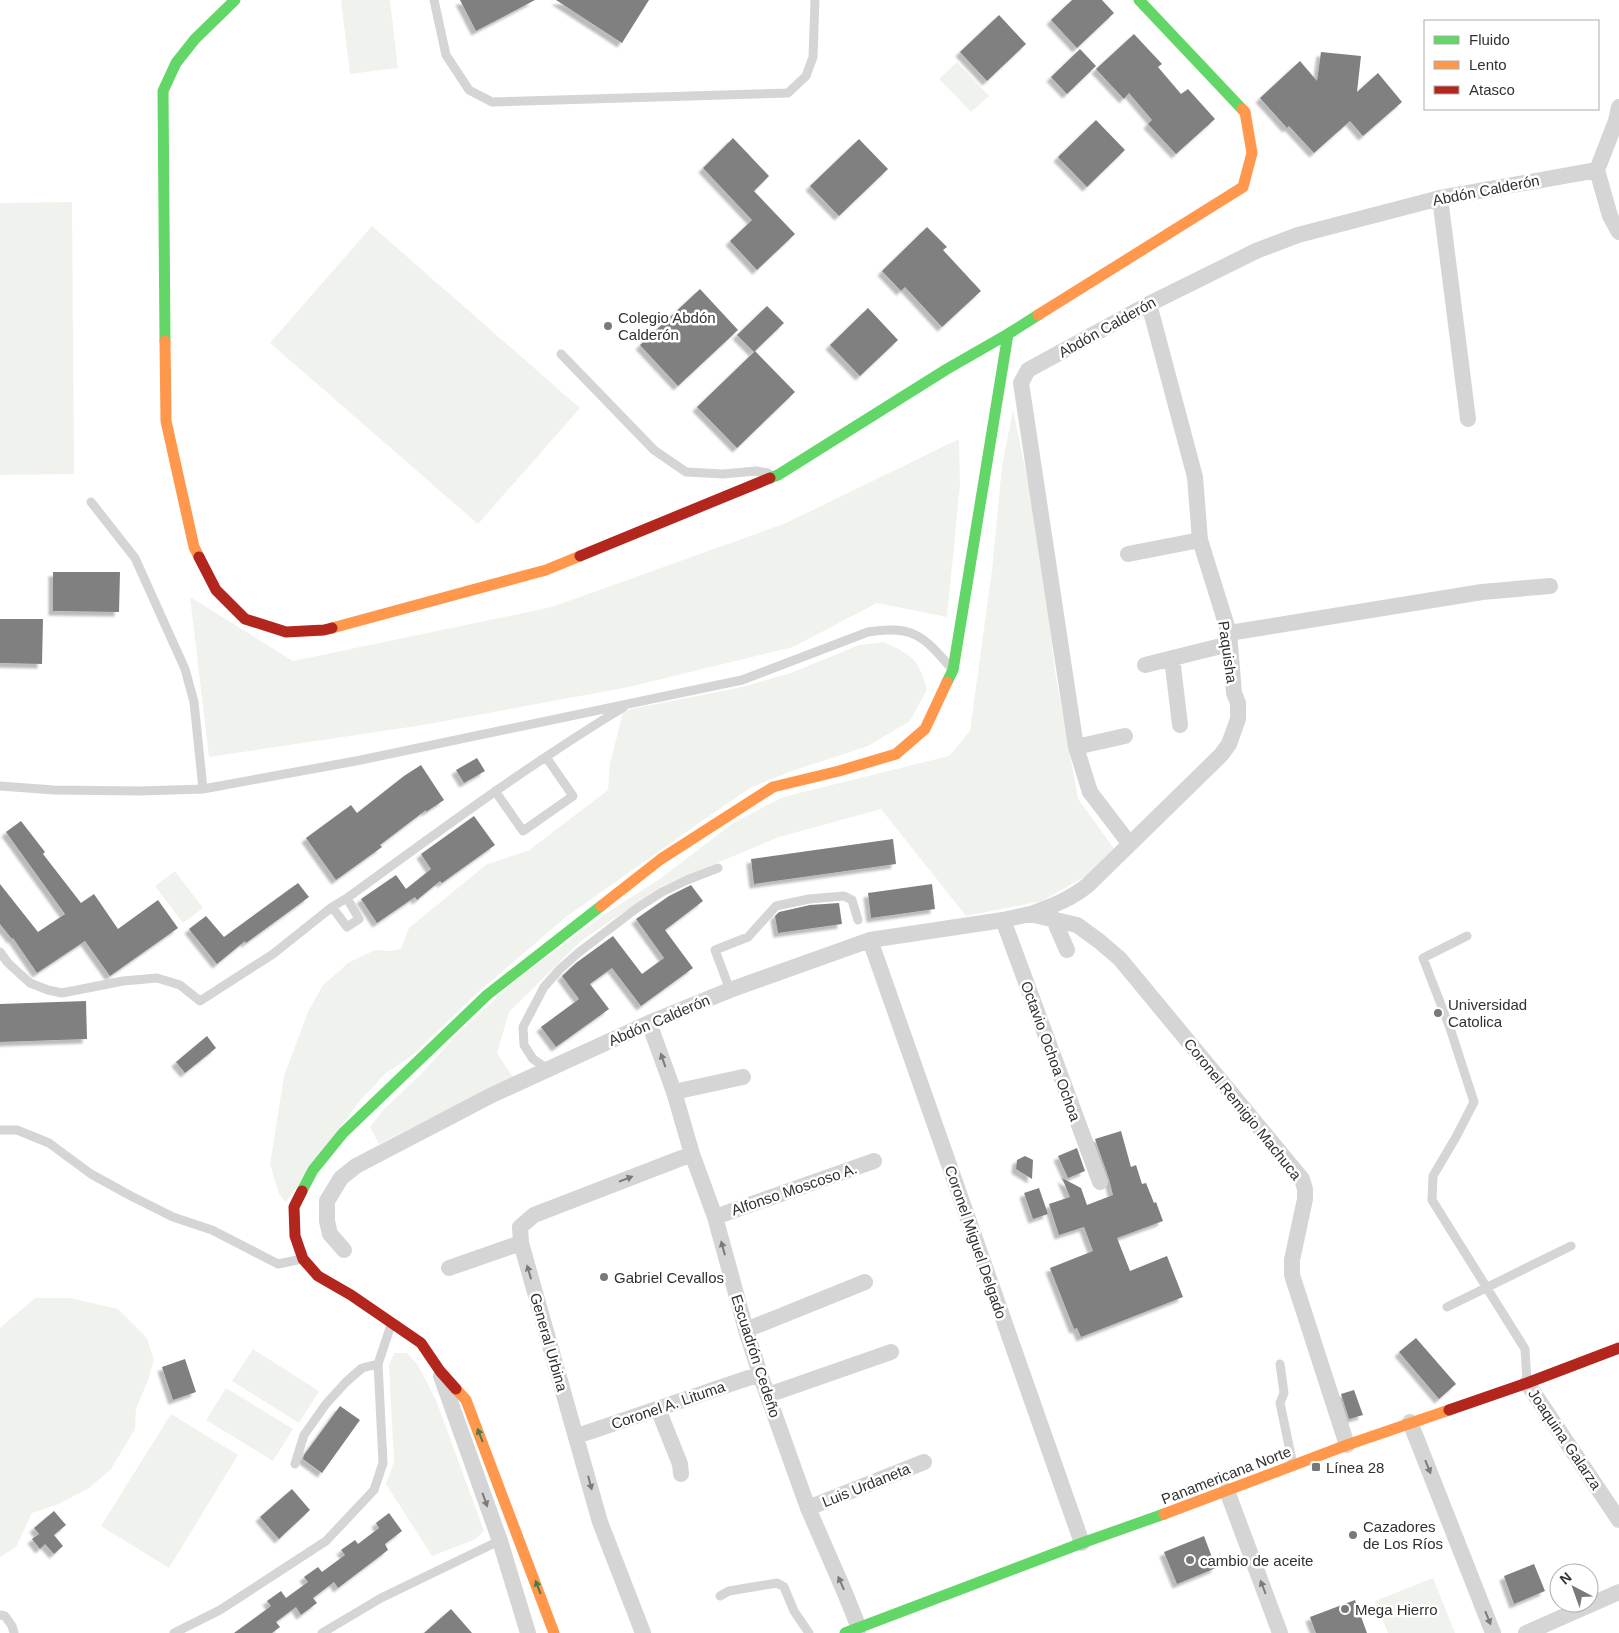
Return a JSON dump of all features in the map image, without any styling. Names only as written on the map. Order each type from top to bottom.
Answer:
[{"type":"street","points":[[234,0],[195,38],[176,63],[163,91],[166,421],[194,547],[216,590],[245,619],[286,632],[324,630],[546,570],[778,474],[947,369],[1008,334],[1243,187],[1252,153],[1245,112],[1139,0]]},
{"type":"street","points":[[1619,108],[1616,121],[1597,170],[1612,223],[1619,232]]},
{"type":"street","name":"Abdón Calderón","points":[[1129,843],[1090,792],[1076,747],[1021,383],[1028,370],[1149,304],[1256,251],[1298,235],[1440,198],[1597,170]]},
{"type":"street","points":[[1440,198],[1468,419]]},
{"type":"street","name":"Paquisha","points":[[1030,914],[1076,895],[1221,755],[1229,744],[1238,719],[1238,703],[1234,693],[1229,638],[1200,540],[1195,477],[1149,304]]},
{"type":"street","points":[[528,1633],[533,1610],[518,1534],[466,1400],[440,1371],[421,1343],[318,1276],[302,1259],[294,1236],[294,1207],[313,1170],[343,1133],[487,995],[661,859],[773,787],[839,771],[896,754],[925,729],[953,670],[1008,334]]},
{"type":"street","points":[[1128,554],[1200,540]]},
{"type":"street","points":[[1145,665],[1172,658],[1229,638],[1482,592],[1550,586]]},
{"type":"street","points":[[1172,658],[1180,725]]},
{"type":"street","points":[[1076,747],[1125,736]]},
{"type":"street","name":"Abdón Calderón","points":[[344,1250],[330,1234],[327,1221],[327,1201],[341,1178],[356,1166],[492,1095],[650,1023],[730,990],[870,940],[1003,920],[1030,914],[1077,925]]},
{"type":"street","points":[[1053,918],[1067,950]]},
{"type":"street","name":"Octavio Ochoa Ochoa","points":[[1003,920],[1100,1182]]},
{"type":"street","name":"Coronel Remigio Machuca","points":[[1077,925],[1120,959],[1302,1179],[1305,1199],[1292,1260],[1292,1275],[1348,1445]]},
{"type":"street","name":"Coronel Miguel Delgado","points":[[870,940],[1082,1543]]},
{"type":"street","name":"Escuadrón Cedeño","points":[[650,1023],[674,1092],[692,1154],[715,1217],[760,1374],[808,1508],[861,1630]]},
{"type":"street","points":[[674,1092],[743,1077]]},
{"type":"street","points":[[449,1268],[521,1243],[520,1227],[534,1215],[692,1154]]},
{"type":"street","name":"Alfonso Moscoso A.","points":[[715,1217],[874,1161]]},
{"type":"street","name":"General Urbina","points":[[521,1243],[600,1522],[643,1633]]},
{"type":"street","points":[[746,1330],[865,1282]]},
{"type":"street","name":"Panamericana Norte","points":[[861,1630],[1082,1543],[1410,1422],[1527,1383],[1619,1348]]},
{"type":"street","points":[[768,1395],[891,1352]]},
{"type":"street","points":[[440,1371],[500,1541],[533,1610],[554,1633]]},
{"type":"street","name":"Coronel A. Lituma","points":[[577,1436],[760,1374]]},
{"type":"street","name":"Joaquina Galarza","points":[[1527,1383],[1619,1520]]},
{"type":"street","points":[[658,1409],[680,1464],[681,1474]]},
{"type":"street","points":[[1410,1422],[1494,1633]]},
{"type":"street","name":"Luis Urdaneta","points":[[808,1508],[924,1462]]},
{"type":"street","points":[[1226,1491],[1280,1633]]},
{"type":"street","points":[[1526,1633],[1619,1592]]},
{"type":"lane","points":[[434,0],[446,55],[469,90],[492,102],[788,93],[806,76],[813,57],[815,0]]},
{"type":"lane","points":[[561,354],[654,450],[686,472],[723,474],[756,471],[778,474]]},
{"type":"lane","points":[[91,502],[135,558],[185,669],[194,702],[203,789]]},
{"type":"lane","points":[[0,786],[54,790],[140,792],[203,789],[361,760],[742,680],[868,632],[888,629],[900,629],[916,635],[934,647],[953,670]]},
{"type":"lane","points":[[0,952],[8,963],[30,983],[48,990],[62,993],[157,978],[180,985],[200,1001],[273,954],[332,907],[495,791],[630,703]]},
{"type":"lane","points":[[495,791],[523,831],[573,796],[546,757]]},
{"type":"lane","points":[[550,1068],[533,1059],[524,1046],[523,1027],[544,987],[578,953],[637,908],[662,892],[718,868]]},
{"type":"lane","points":[[730,990],[715,950],[748,937],[776,906],[809,898],[844,896],[852,900],[858,920]]},
{"type":"lane","points":[[332,907],[347,927],[359,919],[347,898]]},
{"type":"lane","points":[[1468,936],[1423,958],[1450,1028],[1474,1102],[1433,1176],[1432,1200],[1525,1349],[1527,1383]]},
{"type":"lane","points":[[0,1130],[17,1130],[35,1137],[49,1144],[91,1174],[132,1196],[173,1217],[212,1230],[278,1264],[302,1259]]},
{"type":"lane","points":[[1447,1307],[1571,1246]]},
{"type":"lane","points":[[174,1633],[220,1610],[326,1541],[374,1490],[383,1463],[378,1364],[392,1323]]},
{"type":"lane","points":[[294,1464],[304,1434],[326,1404],[362,1368],[378,1364]]},
{"type":"lane","points":[[1280,1364],[1284,1393],[1280,1403],[1293,1465]]},
{"type":"lane","points":[[322,1633],[381,1598],[518,1534]]},
{"type":"lane","points":[[720,1596],[728,1591],[777,1583],[784,1586],[794,1612],[809,1633]]},
{"type":"lane","points":[[0,1615],[5,1616],[12,1626],[14,1633]]},
{"type":"shaded area","points":[[341,0],[390,0],[398,68],[350,74]]},
{"type":"shaded area","points":[[957,62],[989,96],[971,112],[939,79]]},
{"type":"shaded area","points":[[72,202],[74,474],[0,475],[0,203]]},
{"type":"shaded area","points":[[372,226],[580,408],[478,524],[270,343]]},
{"type":"shaded area","points":[[1013,410],[1040,539],[1055,671],[1078,799],[1115,850],[1090,874],[1042,901],[966,916],[881,809],[779,837],[662,886],[581,941],[509,1012],[497,1053],[513,1077],[379,1144],[370,1127],[383,1110],[424,1071],[456,1035],[516,980],[605,914],[661,878],[733,823],[783,797],[949,756],[970,731],[992,570],[1002,466]]},
{"type":"shaded area","points":[[959,439],[960,485],[947,617],[877,603],[793,647],[629,687],[423,725],[209,757],[190,597],[293,661],[552,607],[786,523]]},
{"type":"shaded area","points":[[884,642],[913,659],[921,671],[924,680],[927,690],[910,721],[868,746],[789,772],[750,788],[566,917],[474,996],[414,1054],[385,1074],[359,1102],[286,1202],[279,1194],[270,1164],[284,1076],[308,1012],[323,985],[348,963],[375,950],[390,951],[401,949],[409,928],[487,864],[528,851],[608,790],[610,763],[623,713],[631,709],[742,687],[791,673],[859,645]]},
{"type":"shaded area","points":[[175,871],[203,908],[183,923],[155,886]]},
{"type":"shaded area","points":[[35,1298],[70,1298],[118,1309],[147,1338],[154,1360],[136,1409],[135,1429],[111,1469],[89,1488],[59,1504],[32,1513],[16,1547],[0,1557],[0,1328]]},
{"type":"shaded area","points":[[253,1349],[319,1391],[299,1423],[232,1381]]},
{"type":"shaded area","points":[[394,1353],[407,1353],[418,1365],[436,1400],[484,1531],[474,1540],[432,1556],[386,1484],[394,1462],[389,1365]]},
{"type":"shaded area","points":[[226,1388],[293,1429],[273,1461],[206,1420]]},
{"type":"shaded area","points":[[171,1414],[238,1455],[169,1568],[101,1526]]},
{"type":"shaded area","points":[[1433,1578],[1455,1633],[1388,1633],[1375,1601]]},
{"type":"building","points":[[460,0],[535,0],[476,31]]},
{"type":"building","points":[[556,0],[649,0],[622,43]]},
{"type":"building","points":[[1072,0],[1102,0],[1114,13],[1077,48],[1051,20]]},
{"type":"building","points":[[999,15],[1026,44],[987,81],[960,52]]},
{"type":"building","points":[[1134,34],[1162,64],[1158,67],[1181,94],[1188,89],[1215,119],[1176,154],[1148,124],[1152,120],[1129,93],[1124,99],[1096,69]]},
{"type":"building","points":[[1080,49],[1096,66],[1067,94],[1051,77]]},
{"type":"building","points":[[1321,52],[1361,56],[1357,92],[1378,73],[1402,102],[1363,136],[1350,121],[1314,153],[1289,126],[1287,128],[1260,98],[1300,61],[1317,81]]},
{"type":"building","points":[[1096,120],[1125,150],[1087,187],[1058,157]]},
{"type":"building","points":[[733,138],[769,176],[754,191],[795,234],[757,270],[730,241],[752,220],[703,168]]},
{"type":"building","points":[[859,139],[888,169],[839,216],[810,186]]},
{"type":"building","points":[[927,227],[947,247],[943,250],[981,291],[942,327],[905,287],[901,291],[882,271]]},
{"type":"building","points":[[700,289],[738,330],[678,386],[640,345]]},
{"type":"building","points":[[767,306],[784,323],[755,351],[795,392],[737,448],[697,407],[754,352],[737,335]]},
{"type":"building","points":[[868,308],[898,340],[860,376],[830,345]]},
{"type":"building","points":[[53,572],[120,572],[119,612],[53,611]]},
{"type":"building","points":[[0,619],[43,619],[42,664],[0,663]]},
{"type":"building","points":[[477,758],[485,771],[464,783],[456,770]]},
{"type":"building","points":[[421,765],[444,800],[426,812],[426,810],[380,845],[382,847],[336,880],[306,838],[351,805],[357,813]]},
{"type":"building","points":[[474,816],[495,845],[442,883],[440,881],[417,900],[415,897],[377,923],[361,899],[396,875],[406,889],[431,869],[421,854]]},
{"type":"building","points":[[21,821],[45,852],[43,854],[81,903],[94,894],[118,929],[158,900],[178,928],[110,976],[85,941],[37,973],[13,938],[0,924],[0,884],[38,932],[65,914],[6,832]]},
{"type":"building","points":[[893,839],[896,864],[754,884],[751,859]]},
{"type":"building","points":[[298,883],[309,897],[246,943],[245,941],[217,964],[189,929],[206,916],[224,937]]},
{"type":"building","points":[[932,884],[935,909],[871,918],[868,893]]},
{"type":"building","points":[[691,885],[703,901],[665,930],[693,968],[641,1006],[612,968],[590,984],[609,1009],[556,1047],[541,1027],[579,999],[562,976],[576,963],[613,936],[642,974],[664,958],[636,919],[669,896]]},
{"type":"building","points":[[839,903],[842,924],[778,933],[775,916],[779,912],[810,905]]},
{"type":"building","points":[[86,1001],[87,1039],[0,1042],[0,1004]]},
{"type":"building","points":[[207,1036],[216,1048],[185,1073],[176,1062]]},
{"type":"building","points":[[1121,1131],[1131,1167],[1136,1165],[1142,1184],[1146,1183],[1163,1221],[1117,1238],[1130,1271],[1167,1256],[1183,1297],[1081,1337],[1077,1328],[1074,1329],[1050,1268],[1093,1251],[1084,1227],[1059,1235],[1049,1204],[1070,1197],[1062,1178],[1081,1188],[1087,1205],[1113,1195],[1095,1139]]},
{"type":"building","points":[[1077,1148],[1085,1171],[1068,1178],[1058,1156]]},
{"type":"building","points":[[1025,1156],[1033,1160],[1032,1179],[1016,1169],[1017,1160]]},
{"type":"building","points":[[1039,1188],[1048,1214],[1033,1219],[1024,1193]]},
{"type":"building","points":[[1416,1338],[1456,1384],[1439,1399],[1399,1352]]},
{"type":"building","points":[[185,1359],[196,1392],[173,1400],[162,1367]]},
{"type":"building","points":[[1354,1390],[1363,1415],[1349,1419],[1341,1394]]},
{"type":"building","points":[[340,1406],[360,1420],[322,1473],[303,1459],[304,1455]]},
{"type":"building","points":[[292,1489],[310,1510],[279,1539],[260,1517]]},
{"type":"building","points":[[54,1511],[66,1525],[54,1535],[63,1546],[54,1554],[45,1544],[40,1549],[32,1539],[39,1534],[34,1528]]},
{"type":"building","points":[[389,1513],[402,1531],[385,1544],[388,1550],[338,1588],[334,1582],[313,1598],[317,1603],[301,1615],[296,1607],[276,1622],[280,1627],[272,1633],[234,1633],[271,1606],[267,1601],[281,1591],[286,1598],[308,1582],[304,1577],[318,1567],[322,1572],[345,1555],[341,1550],[355,1540],[358,1544],[379,1528],[376,1523]]},
{"type":"building","name":"cambio de aceite","points":[[1204,1536],[1216,1568],[1177,1584],[1164,1552]]},
{"type":"building","points":[[1534,1564],[1545,1591],[1514,1604],[1504,1576]]},
{"type":"building","name":"Mega Hierro","points":[[1355,1600],[1367,1633],[1316,1633],[1310,1617]]},
{"type":"building","points":[[451,1609],[472,1633],[424,1633]]},
{"type":"traffic: fast","points":[[165,341],[163,91],[176,63],[195,39],[235,0]]},
{"type":"traffic: fast","points":[[1139,0],[1242,109]]},
{"type":"traffic: fast","points":[[947,682],[953,670],[1008,334],[1038,315]]},
{"type":"traffic: fast","points":[[770,478],[778,475],[947,369],[1008,334]]},
{"type":"traffic: fast","points":[[302,1191],[313,1170],[343,1133],[487,995],[601,906]]},
{"type":"traffic: fast","points":[[845,1633],[1164,1514]]},
{"type":"traffic: slow","points":[[1038,315],[1243,187],[1252,153],[1245,112],[1242,109]]},
{"type":"traffic: slow","points":[[165,341],[166,421],[194,547],[199,557]]},
{"type":"traffic: slow","points":[[332,628],[546,570],[580,556]]},
{"type":"traffic: slow","points":[[601,906],[661,859],[773,787],[839,771],[896,754],[925,729],[947,682]]},
{"type":"traffic: slow","points":[[456,1389],[466,1400],[554,1633]]},
{"type":"traffic: slow","points":[[1164,1514],[1347,1445],[1449,1410]]},
{"type":"traffic: jam","points":[[580,556],[770,478]]},
{"type":"traffic: jam","points":[[199,557],[216,590],[245,619],[286,632],[332,628]]},
{"type":"traffic: jam","points":[[302,1191],[294,1207],[295,1236],[303,1259],[318,1276],[351,1295],[421,1343],[440,1371],[456,1389]]},
{"type":"traffic: jam","points":[[1449,1410],[1619,1348]]},
{"type":"place","name":"Colegio Abdón Calderón","points":[[608,326]]},
{"type":"place","name":"Universidad Catolica","points":[[1438,1013]]},
{"type":"place","name":"Gabriel Cevallos","points":[[604,1277]]},
{"type":"place","name":"Línea 28","points":[[1316,1467]]},
{"type":"place","name":"Cazadores de Los Ríos","points":[[1353,1535]]},
{"type":"place","name":"cambio de aceite","points":[[1190,1560]]},
{"type":"place","name":"Mega Hierro","points":[[1345,1609]]}]
